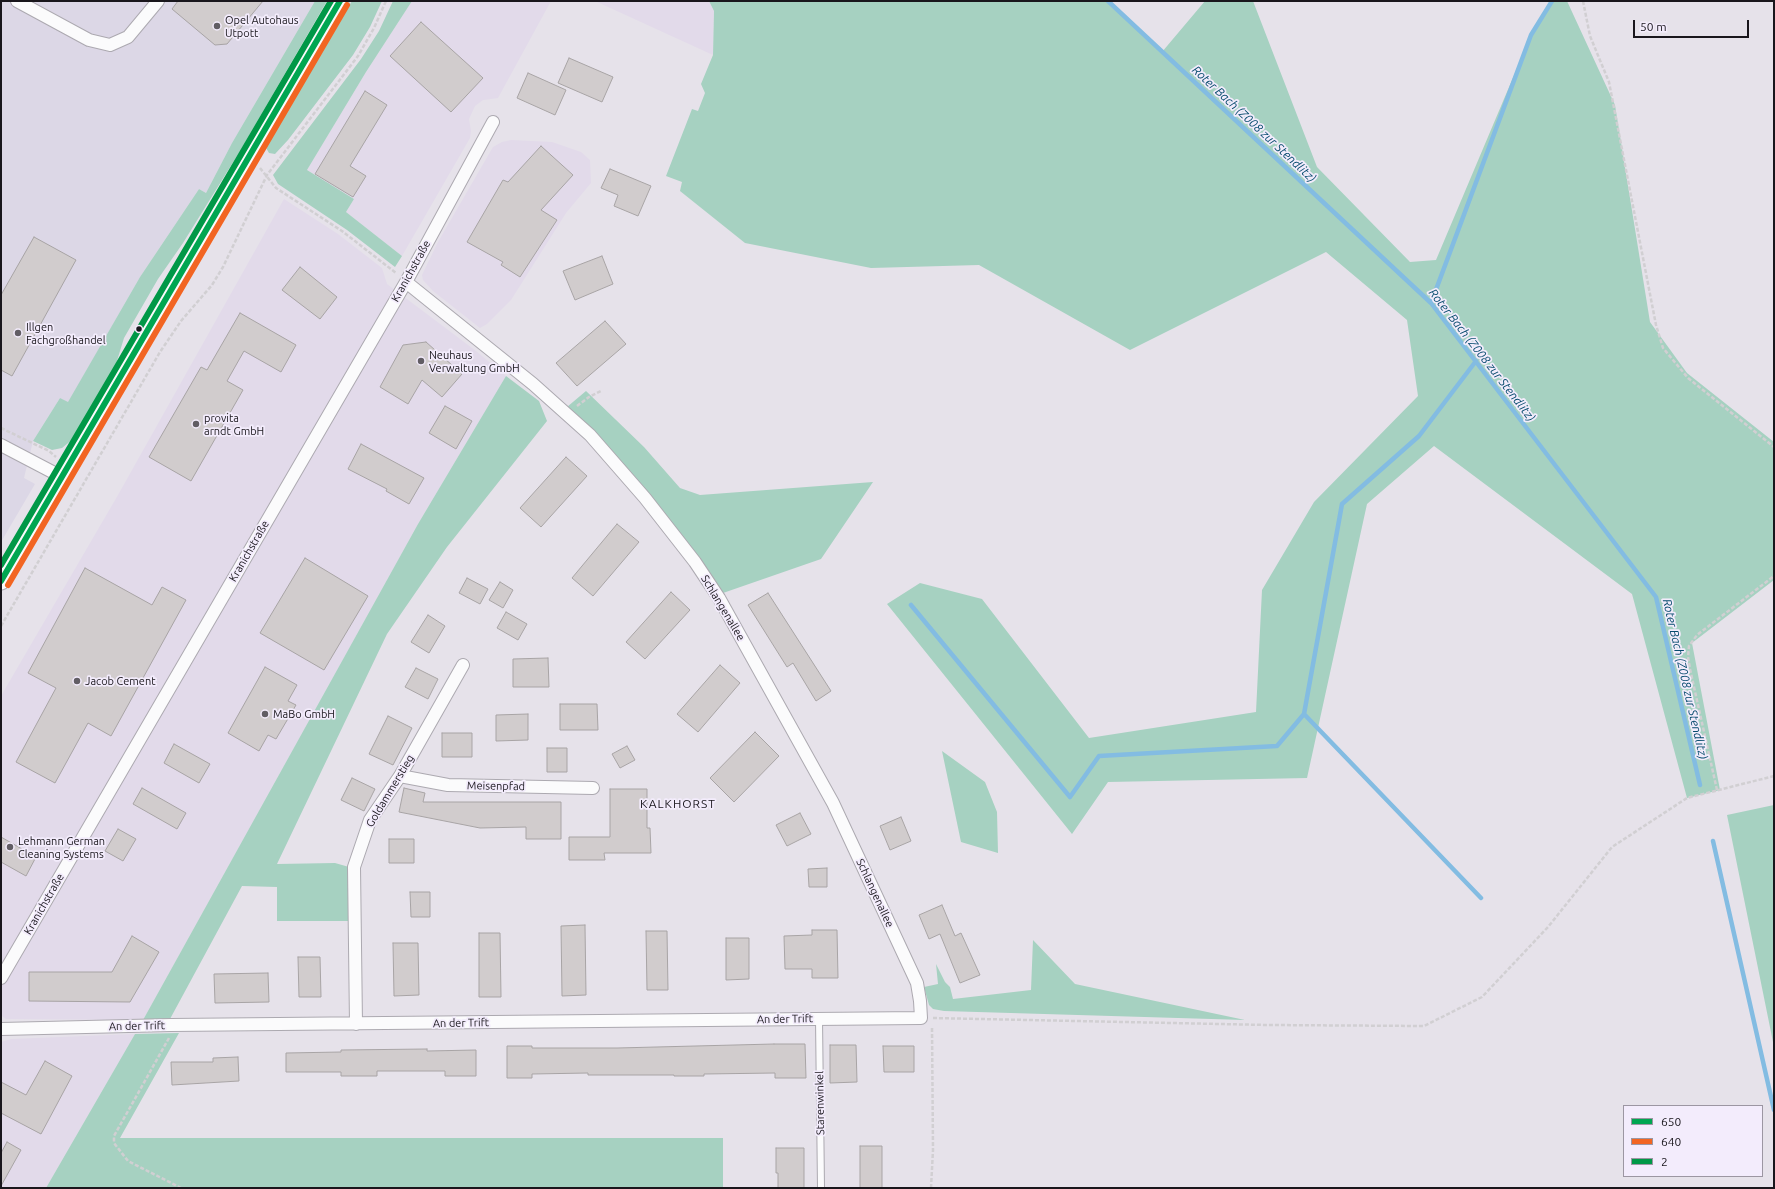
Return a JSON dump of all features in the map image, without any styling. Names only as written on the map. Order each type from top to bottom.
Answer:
[{"type":"main road","points":[[1,581],[340,1]]},
{"type":"street","points":[[17,1],[89,40],[110,45],[128,37],[158,1]]},
{"type":"street","name":"Kranichstraße","points":[[1,978],[406,282],[493,122]]},
{"type":"street","name":"Schlangenallee","points":[[406,282],[533,384],[590,434],[645,498],[695,562],[719,598],[833,803],[917,983],[920,1001],[926,1018]]},
{"type":"street","points":[[1,445],[62,476]]},
{"type":"street","name":"Goldammerstieg","points":[[356,1024],[354,867],[370,820],[400,776],[463,665]]},
{"type":"street","name":"Meisenpfad","points":[[400,776],[448,785],[593,788]]},
{"type":"street","name":"An der Trift","points":[[1,1029],[171,1025],[926,1018]]},
{"type":"lane","name":"Starenwinkel","points":[[819,1019],[821,1188]]},
{"type":"path","points":[[1,626],[160,352],[181,321],[212,285],[223,267],[267,175],[358,56],[374,28],[386,1]]},
{"type":"path","points":[[1583,1],[1590,36],[1609,82],[1656,325],[1664,348],[1688,378],[1774,446]]},
{"type":"path","points":[[249,155],[267,175],[276,188],[342,231],[406,282]]},
{"type":"path","points":[[589,397],[601,391]]},
{"type":"path","points":[[1716,790],[1690,669],[1688,656],[1689,646],[1697,635],[1774,576]]},
{"type":"path","points":[[931,1188],[933,1150],[926,1018],[1260,1025],[1424,1026],[1482,997],[1548,928],[1612,847],[1687,798],[1774,776]]},
{"type":"path","points":[[171,1025],[170,1037],[114,1136],[114,1143],[128,1161],[181,1188]]},
{"type":"shaded area","points":[[1,1],[315,1],[232,143],[206,193],[199,189],[140,277],[68,403],[60,398],[33,441],[24,478],[35,484],[1,542]]},
{"type":"shaded area","points":[[412,1],[551,1],[498,98],[483,100],[475,106],[469,119],[471,131],[470,138],[402,256],[346,212],[354,199],[307,170],[366,72]]},
{"type":"shaded area","points":[[595,1],[709,1],[714,11],[713,55]]},
{"type":"shaded area","points":[[511,140],[552,142],[581,152],[590,160],[591,183],[566,213],[511,300],[487,324],[480,328],[433,291],[423,280],[422,275],[438,242],[493,147],[502,142]]},
{"type":"shaded area","points":[[284,199],[338,234],[382,268],[387,284],[476,351],[506,376],[418,524],[143,1020],[6,1019],[2,1016],[1,1012],[1,696],[118,495]]},
{"type":"shaded area","points":[[135,1034],[46,1188],[1,1188],[1,1042],[11,1039]]},
{"type":"green space","points":[[315,1],[327,1],[240,151],[183,243],[158,279],[124,338],[116,364],[73,439],[62,448],[52,450],[33,441],[60,398],[68,402],[140,277],[199,189],[206,193],[232,143]]},
{"type":"green space","points":[[352,1],[382,1],[370,27],[353,55],[288,140],[275,154],[269,153],[265,146],[317,57]]},
{"type":"green space","points":[[393,1],[412,1],[366,72],[307,170],[354,199],[346,212],[402,256],[395,267],[347,230],[278,184],[273,175],[361,59],[379,31]]},
{"type":"green space","points":[[709,1],[1108,1],[1162,52],[1205,1],[1253,1],[1317,167],[1410,262],[1436,260],[1531,35],[1552,1],[1567,1],[1615,105],[1650,322],[1687,373],[1774,442],[1774,580],[1692,643],[1720,790],[1687,798],[1632,594],[1434,446],[1367,504],[1307,778],[1108,782],[1072,834],[887,604],[920,583],[982,599],[1089,738],[1256,712],[1262,590],[1314,502],[1418,396],[1407,320],[1326,252],[1130,350],[979,265],[871,268],[745,243],[680,191],[682,182],[666,176],[692,109],[698,111],[705,93],[701,84],[713,55],[714,11]]},
{"type":"green space","points":[[506,376],[539,401],[547,421],[447,547],[387,634],[277,864],[335,863],[349,867],[350,921],[277,921],[277,887],[242,886],[170,1019],[143,1020],[418,524]]},
{"type":"green space","points":[[586,391],[644,447],[680,488],[700,495],[873,482],[821,559],[723,593],[649,494],[567,407]]},
{"type":"green space","points":[[942,751],[985,782],[997,812],[998,853],[961,842]]},
{"type":"green space","points":[[1774,805],[1774,1047],[1727,815]]},
{"type":"green space","points":[[1033,940],[1075,984],[1245,1020],[944,1011],[933,1009],[929,1005],[924,987],[938,984],[936,964],[945,982],[950,987],[953,999],[1031,990]]},
{"type":"green space","points":[[179,1033],[120,1138],[723,1138],[723,1188],[46,1188],[135,1034]]},
{"type":"building","name":"Opel Autohaus Utpott","points":[[178,1],[263,1],[227,44],[215,45],[172,9]]},
{"type":"building","points":[[421,22],[483,78],[451,112],[390,56]]},
{"type":"building","points":[[569,58],[613,77],[602,102],[558,83]]},
{"type":"building","points":[[528,73],[566,90],[555,115],[517,98]]},
{"type":"building","points":[[365,91],[387,105],[350,166],[366,176],[353,197],[315,174]]},
{"type":"building","points":[[541,146],[573,175],[541,210],[557,220],[520,277],[501,265],[503,262],[467,242],[503,180],[508,182]]},
{"type":"building","points":[[610,169],[651,186],[638,216],[614,206],[618,195],[601,188]]},
{"type":"building","name":"Illgen Fachgroßhandel","points":[[34,237],[76,260],[12,376],[1,370],[1,295]]},
{"type":"building","points":[[602,256],[613,284],[575,300],[563,271]]},
{"type":"building","points":[[300,267],[337,297],[320,319],[282,290]]},
{"type":"building","name":"provita arndt GmbH","points":[[240,313],[296,345],[281,372],[244,351],[227,381],[243,390],[191,481],[149,457],[201,367],[207,370]]},
{"type":"building","points":[[605,321],[626,344],[577,386],[556,363]]},
{"type":"building","name":"Neuhaus Verwaltung GmbH","points":[[426,342],[462,374],[442,397],[422,380],[408,404],[380,387],[403,345]]},
{"type":"building","points":[[445,406],[472,421],[456,449],[429,433]]},
{"type":"building","points":[[361,444],[424,478],[409,504],[386,491],[387,489],[348,469]]},
{"type":"building","points":[[566,457],[587,476],[541,527],[520,508]]},
{"type":"building","points":[[617,524],[639,542],[593,596],[572,578]]},
{"type":"building","points":[[305,558],[368,596],[324,670],[260,633]]},
{"type":"building","name":"Jacob Cement","points":[[85,568],[152,605],[162,587],[186,600],[111,736],[88,723],[55,783],[16,762],[56,688],[28,673]]},
{"type":"building","points":[[467,578],[488,589],[480,604],[459,593]]},
{"type":"building","points":[[500,582],[513,590],[503,608],[489,600]]},
{"type":"building","points":[[671,592],[690,610],[645,659],[626,642]]},
{"type":"building","points":[[768,593],[831,691],[816,701],[793,663],[787,667],[748,605]]},
{"type":"building","points":[[506,612],[527,624],[518,640],[497,628]]},
{"type":"building","points":[[428,615],[445,626],[429,653],[411,642]]},
{"type":"building","points":[[548,658],[549,687],[513,687],[513,659]]},
{"type":"building","points":[[720,665],[740,683],[698,732],[677,714]]},
{"type":"building","name":"MaBo GmbH","points":[[265,667],[297,685],[288,701],[296,705],[276,739],[268,735],[259,751],[228,733]]},
{"type":"building","points":[[416,668],[438,679],[428,699],[405,687]]},
{"type":"building","points":[[560,704],[597,704],[598,730],[560,730]]},
{"type":"building","points":[[528,714],[528,740],[496,741],[496,715]]},
{"type":"building","points":[[388,716],[412,728],[393,765],[369,754]]},
{"type":"building","points":[[755,732],[779,756],[734,802],[710,778]]},
{"type":"building","points":[[442,733],[472,733],[472,757],[442,757]]},
{"type":"building","points":[[174,744],[210,764],[199,783],[164,763]]},
{"type":"building","points":[[627,746],[635,760],[620,768],[612,754]]},
{"type":"building","points":[[547,748],[567,748],[567,772],[547,772]]},
{"type":"building","points":[[352,778],[375,789],[364,811],[341,800]]},
{"type":"building","points":[[142,788],[186,813],[177,829],[133,804]]},
{"type":"building","points":[[404,788],[425,793],[423,802],[561,802],[561,839],[526,839],[526,827],[480,828],[399,812]]},
{"type":"building","points":[[610,789],[647,789],[647,828],[650,828],[651,853],[604,853],[605,860],[569,860],[569,837],[610,837]]},
{"type":"building","points":[[800,813],[811,834],[787,846],[776,825]]},
{"type":"building","points":[[901,817],[911,841],[890,850],[880,826]]},
{"type":"building","points":[[118,829],[136,839],[123,861],[105,851]]},
{"type":"building","name":"Lehmann German Cleaning Systems","points":[[1,837],[36,857],[26,876],[1,862]]},
{"type":"building","points":[[389,839],[414,839],[414,863],[389,863]]},
{"type":"building","points":[[827,868],[827,887],[809,887],[808,869]]},
{"type":"building","points":[[410,892],[430,892],[430,917],[411,917]]},
{"type":"building","points":[[942,905],[955,936],[961,933],[980,975],[960,983],[940,934],[929,939],[919,915]]},
{"type":"building","points":[[585,925],[586,995],[562,996],[561,926]]},
{"type":"building","points":[[812,930],[837,930],[838,978],[812,978],[812,969],[785,969],[784,936],[812,935]]},
{"type":"building","points":[[646,931],[667,931],[668,990],[647,990]]},
{"type":"building","points":[[479,933],[500,933],[501,997],[479,997]]},
{"type":"building","points":[[132,936],[159,952],[130,1002],[29,1001],[29,972],[112,972]]},
{"type":"building","points":[[726,938],[749,938],[749,979],[726,980]]},
{"type":"building","points":[[393,943],[418,943],[419,995],[394,996]]},
{"type":"building","points":[[298,957],[320,957],[321,997],[299,997]]},
{"type":"building","points":[[268,973],[269,1002],[215,1003],[214,974]]},
{"type":"building","points":[[805,1044],[806,1078],[775,1078],[775,1073],[674,1076],[588,1075],[588,1073],[532,1074],[532,1078],[507,1078],[507,1046],[532,1046],[532,1048],[617,1048]]},
{"type":"building","points":[[830,1045],[856,1045],[857,1082],[830,1083]]},
{"type":"building","points":[[883,1046],[914,1046],[914,1072],[884,1072]]},
{"type":"building","points":[[427,1049],[427,1051],[476,1050],[476,1076],[445,1076],[445,1071],[377,1071],[377,1076],[341,1076],[341,1072],[286,1072],[286,1053],[341,1052],[341,1050]]},
{"type":"building","points":[[238,1057],[239,1081],[172,1085],[171,1062],[213,1062],[213,1058]]},
{"type":"building","points":[[45,1061],[72,1076],[41,1134],[1,1113],[1,1082],[26,1095]]},
{"type":"building","points":[[7,1142],[21,1150],[1,1186],[1,1153]]},
{"type":"building","points":[[860,1146],[882,1146],[882,1188],[860,1188]]},
{"type":"building","points":[[776,1148],[804,1148],[804,1188],[778,1188],[778,1173],[776,1173]]},
{"type":"waterway","name":"Roter Bach (Z008 zur Stendlitz)","points":[[1108,1],[1431,303],[1656,597],[1700,785]]},
{"type":"waterway","points":[[1431,303],[1531,35],[1552,1]]},
{"type":"waterway","points":[[1476,361],[1419,436],[1342,504],[1304,714],[1481,898]]},
{"type":"waterway","points":[[911,605],[1070,797],[1099,756],[1277,746],[1304,714]]},
{"type":"waterway","name":"Roter Bach (Z008 zur Stendlitz)","points":[[1713,841],[1774,1110]]},
{"type":"transit line","name":"2","points":[[1,565],[331,1]]},
{"type":"transit line","name":"650","points":[[1,581],[340,1]]},
{"type":"transit line","name":"640","points":[[8,585],[347,5]]},
{"type":"place","name":"Opel Autohaus Utpott","points":[[217,26]]},
{"type":"place","name":"Illgen Fachgroßhandel","points":[[18,333]]},
{"type":"place","name":"Neuhaus Verwaltung GmbH","points":[[421,361]]},
{"type":"place","name":"provita arndt GmbH","points":[[196,424]]},
{"type":"place","name":"Jacob Cement","points":[[77,681]]},
{"type":"place","name":"MaBo GmbH","points":[[265,714]]},
{"type":"place","name":"Lehmann German Cleaning Systems","points":[[10,847]]},
{"type":"district","name":"KALKHORST","points":[[678,804]]}]
